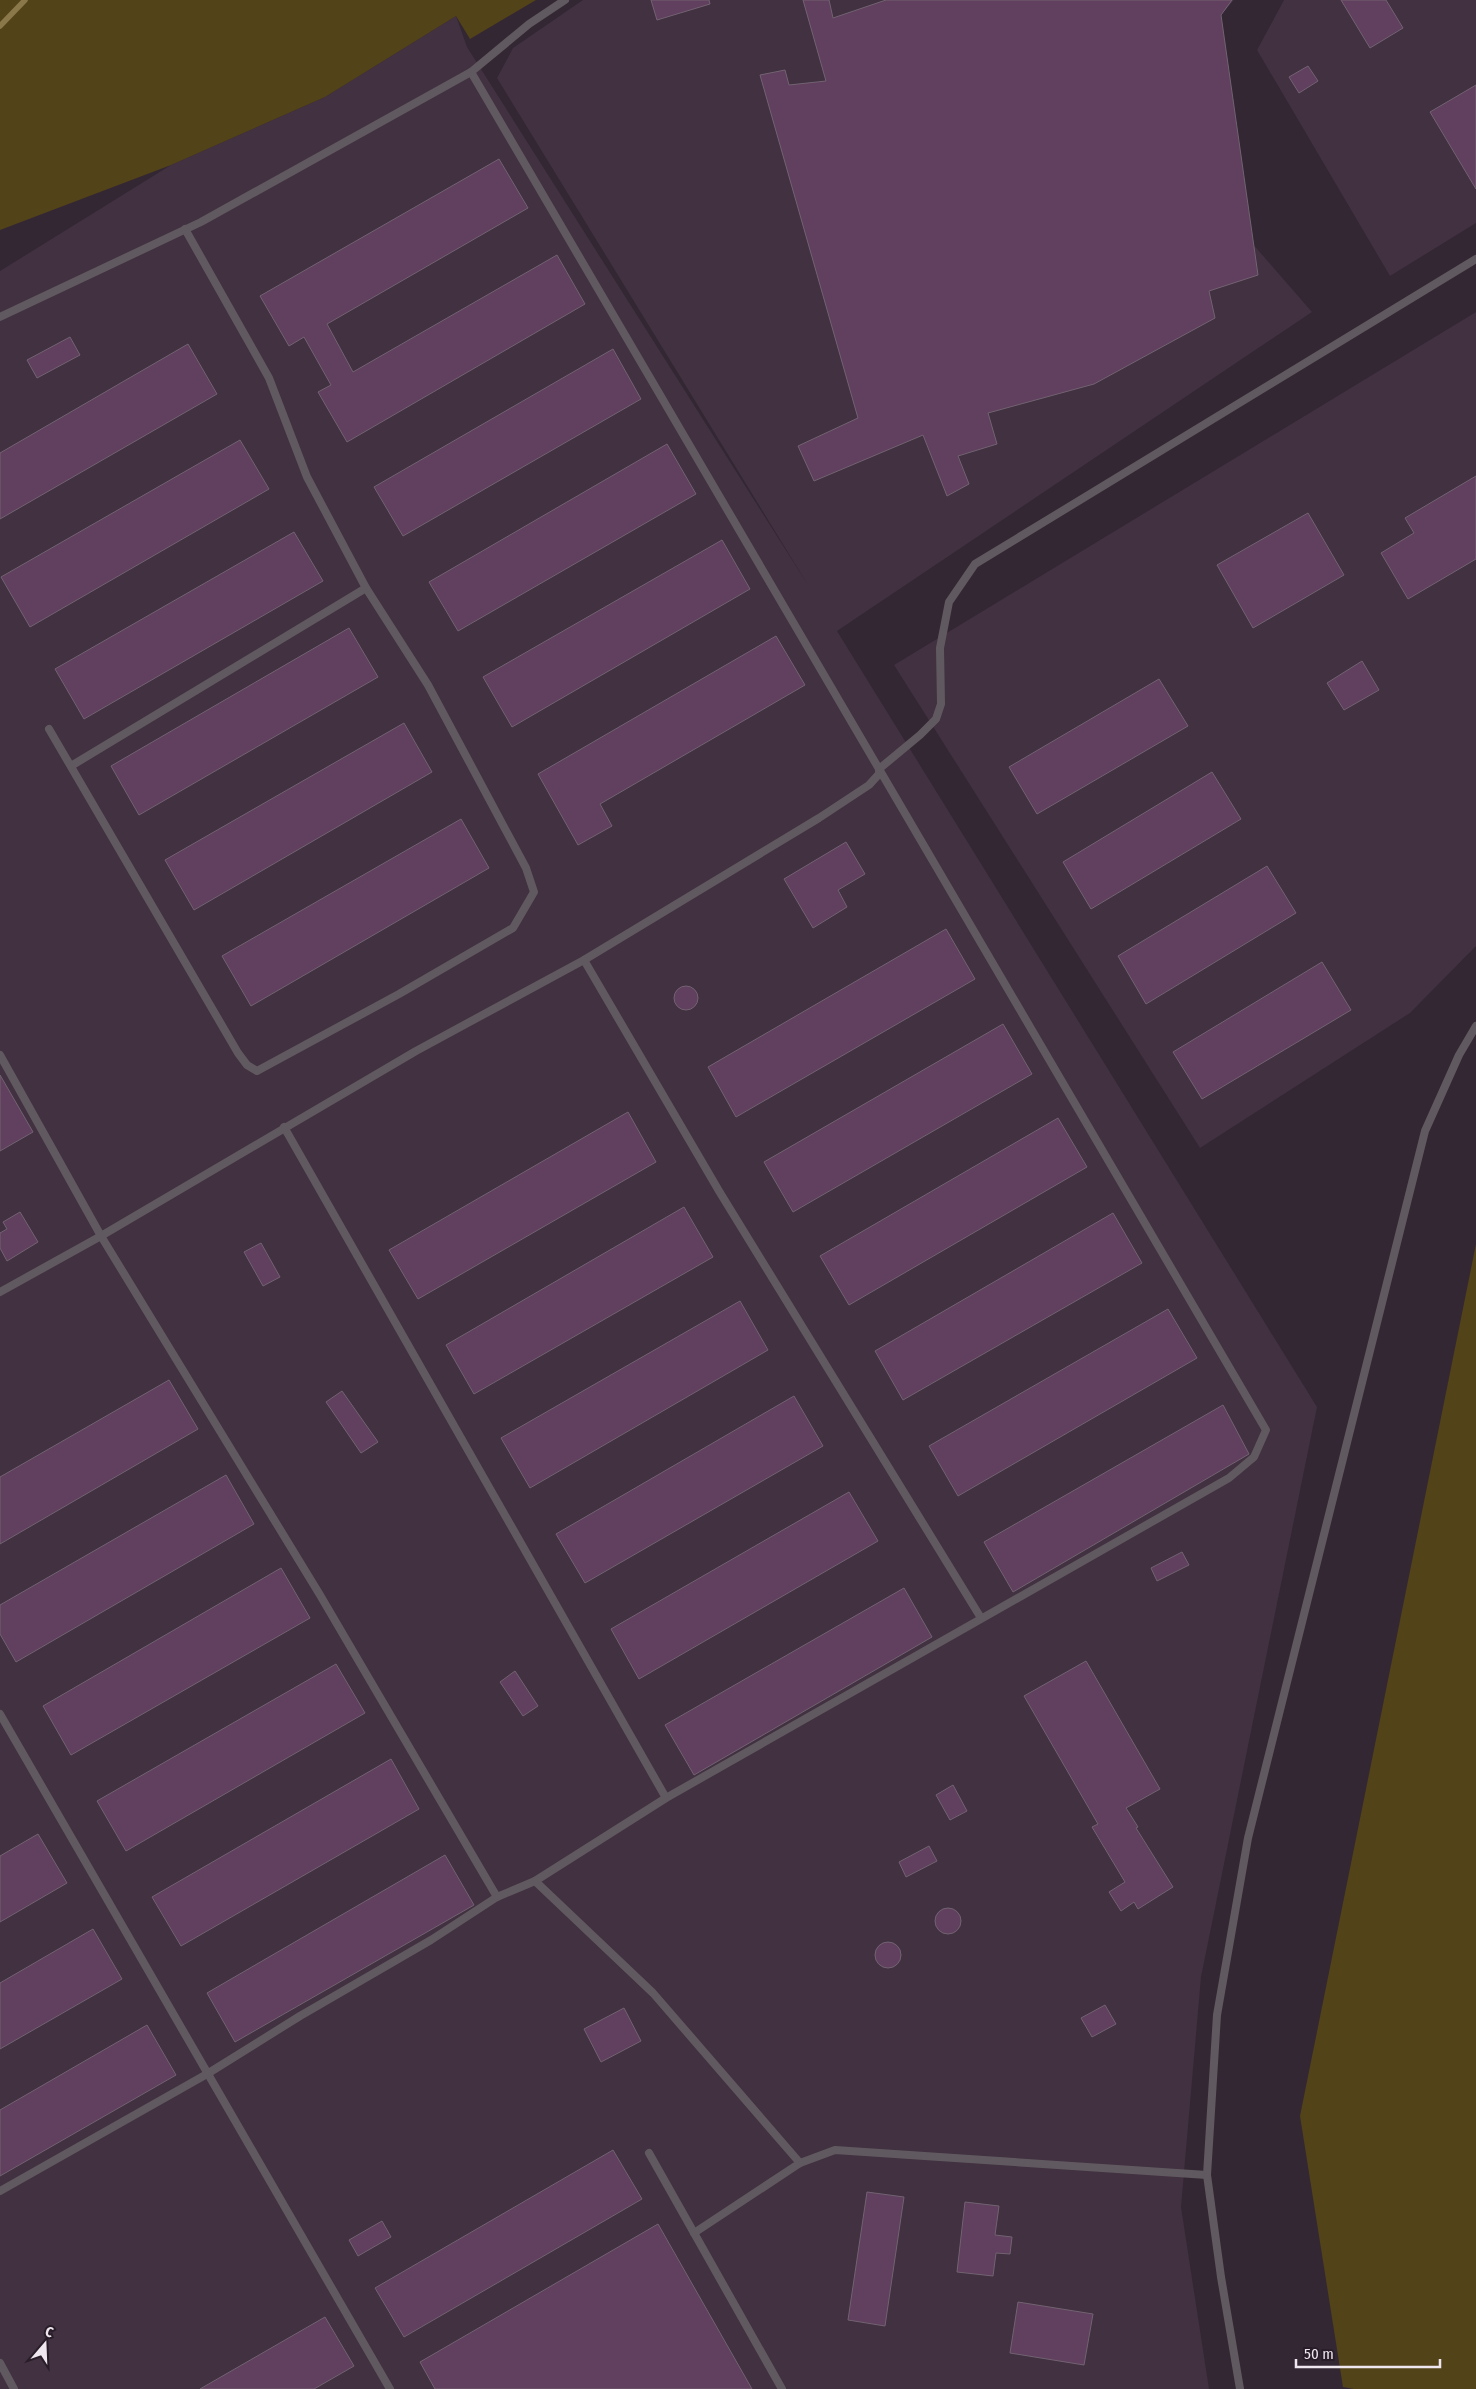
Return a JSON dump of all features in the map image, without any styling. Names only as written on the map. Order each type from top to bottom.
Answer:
[{"type":"lane","points":[[0,318],[185,229],[471,72],[529,24],[565,0]]},
{"type":"lane","points":[[0,2191],[207,2074],[300,2016],[431,1940],[497,1897],[535,1881],[666,1798],[1229,1478],[1254,1457],[1266,1430],[471,72]]},
{"type":"lane","points":[[49,729],[238,1053],[247,1065],[257,1071],[513,928],[534,892],[526,868],[428,685],[366,588],[307,477],[269,378],[185,229]]},
{"type":"lane","points":[[879,768],[920,735],[936,719],[941,704],[940,648],[949,602],[975,564],[1476,259]]},
{"type":"lane","points":[[71,766],[366,588]]},
{"type":"lane","points":[[0,1292],[101,1236],[284,1126],[416,1051],[584,960],[819,818],[868,785],[879,774],[879,768]]},
{"type":"lane","points":[[584,960],[719,1190],[981,1618]]},
{"type":"lane","points":[[1240,2389],[1221,2277],[1207,2176],[1217,2015],[1248,1838],[1425,1131],[1459,1055],[1476,1026]]},
{"type":"lane","points":[[0,1055],[101,1236],[320,1595],[497,1897]]},
{"type":"lane","points":[[284,1126],[666,1798]]},
{"type":"lane","points":[[0,1714],[390,2389]]},
{"type":"lane","points":[[535,1881],[653,1993],[800,2163]]},
{"type":"lane","points":[[694,2232],[800,2163],[835,2150],[1207,2176]]},
{"type":"lane","points":[[649,2153],[782,2389]]},
{"type":"lane","points":[[0,2363],[14,2389]]},
{"type":"shaded area","points":[[0,0],[536,0],[470,39],[456,16],[325,97],[171,165],[0,230]]},
{"type":"shaded area","points":[[583,0],[1234,0],[1221,15],[1251,242],[1312,312],[837,631],[1317,1407],[1201,1977],[1181,2207],[1209,2389],[0,2389],[0,271],[171,165],[325,97],[456,16],[467,47],[808,585],[497,78],[513,48]]},
{"type":"shaded area","points":[[1284,0],[1476,0],[1476,223],[1390,276],[1257,50]]},
{"type":"shaded area","points":[[1476,312],[1476,946],[1410,1013],[1200,1148],[894,665]]},
{"type":"shaded area","points":[[1476,1244],[1476,2389],[1354,2389],[1343,2387],[1300,2116]]},
{"type":"building","points":[[651,0],[709,0],[710,4],[657,20]]},
{"type":"building","points":[[803,0],[829,0],[833,18],[886,0],[1232,0],[1221,15],[1258,275],[1209,291],[1215,318],[1094,384],[988,413],[997,444],[958,456],[969,484],[947,496],[923,435],[814,481],[798,446],[858,418],[760,75],[785,70],[789,85],[826,81]]},
{"type":"building","points":[[1341,0],[1386,0],[1403,28],[1370,48]]},
{"type":"building","points":[[1308,66],[1318,81],[1299,93],[1289,77]]},
{"type":"building","points":[[1476,85],[1476,189],[1430,112]]},
{"type":"building","points":[[499,159],[528,208],[327,324],[353,372],[557,255],[585,304],[347,442],[318,392],[331,385],[304,337],[289,346],[260,296]]},
{"type":"building","points":[[70,337],[80,355],[37,378],[27,360]]},
{"type":"building","points":[[188,344],[217,394],[0,519],[0,453]]},
{"type":"building","points":[[613,349],[641,399],[403,536],[374,487]]},
{"type":"building","points":[[240,440],[269,489],[30,627],[1,577]]},
{"type":"building","points":[[667,444],[696,494],[458,631],[429,582]]},
{"type":"building","points":[[1476,476],[1476,559],[1408,599],[1381,553],[1414,533],[1405,518]]},
{"type":"building","points":[[1308,513],[1344,575],[1253,628],[1217,565]]},
{"type":"building","points":[[294,532],[323,581],[84,719],[55,669]]},
{"type":"building","points":[[722,540],[750,589],[512,727],[483,677]]},
{"type":"building","points":[[349,628],[378,677],[139,815],[111,766]]},
{"type":"building","points":[[776,636],[805,685],[600,804],[612,826],[578,845],[538,774]]},
{"type":"building","points":[[1362,661],[1379,690],[1344,710],[1327,683]]},
{"type":"building","points":[[1159,679],[1188,726],[1037,814],[1009,767]]},
{"type":"building","points":[[404,723],[432,772],[194,910],[165,860]]},
{"type":"building","points":[[1212,772],[1241,819],[1091,909],[1063,862]]},
{"type":"building","points":[[461,819],[489,868],[251,1006],[222,956]]},
{"type":"building","points":[[846,842],[865,874],[838,890],[847,907],[813,928],[784,879]]},
{"type":"building","points":[[1267,866],[1296,913],[1146,1004],[1118,956]]},
{"type":"building","points":[[946,929],[975,979],[736,1117],[708,1067]]},
{"type":"building","points":[[1322,962],[1351,1010],[1202,1099],[1173,1052]]},
{"type":"building","points":[[686,986],[691,987],[697,993],[697,1003],[691,1009],[686,1010],[681,1009],[675,1003],[674,998],[675,993],[681,987]]},
{"type":"building","points":[[1003,1024],[1032,1074],[793,1212],[764,1162]]},
{"type":"building","points":[[0,1075],[33,1132],[0,1151]]},
{"type":"building","points":[[628,1112],[656,1162],[418,1299],[389,1250]]},
{"type":"building","points":[[1058,1118],[1087,1167],[849,1305],[820,1256]]},
{"type":"building","points":[[684,1207],[713,1257],[474,1394],[446,1345]]},
{"type":"building","points":[[20,1212],[38,1242],[7,1261],[0,1248],[0,1233],[7,1229],[3,1222]]},
{"type":"building","points":[[1113,1213],[1142,1263],[903,1400],[875,1351]]},
{"type":"building","points":[[261,1243],[280,1277],[263,1286],[244,1252]]},
{"type":"building","points":[[740,1301],[768,1350],[530,1488],[501,1438]]},
{"type":"building","points":[[1168,1309],[1197,1358],[958,1496],[929,1446]]},
{"type":"building","points":[[169,1380],[198,1429],[0,1544],[0,1477]]},
{"type":"building","points":[[342,1391],[378,1442],[361,1453],[326,1402]]},
{"type":"building","points":[[794,1396],[823,1446],[585,1583],[556,1534]]},
{"type":"building","points":[[1223,1405],[1249,1454],[1013,1592],[984,1542]]},
{"type":"building","points":[[226,1475],[254,1524],[16,1662],[0,1634],[0,1605]]},
{"type":"building","points":[[849,1492],[878,1541],[639,1679],[611,1629]]},
{"type":"building","points":[[1182,1552],[1189,1565],[1157,1581],[1151,1568]]},
{"type":"building","points":[[281,1568],[310,1618],[71,1755],[43,1706]]},
{"type":"building","points":[[904,1588],[932,1637],[694,1775],[665,1725]]},
{"type":"building","points":[[1086,1661],[1160,1789],[1126,1808],[1138,1827],[1136,1828],[1173,1887],[1138,1909],[1134,1902],[1121,1911],[1109,1892],[1125,1882],[1092,1827],[1098,1824],[1024,1696]]},
{"type":"building","points":[[336,1664],[365,1713],[126,1851],[97,1801]]},
{"type":"building","points":[[515,1671],[538,1706],[523,1716],[500,1682]]},
{"type":"building","points":[[391,1759],[419,1809],[181,1946],[152,1897]]},
{"type":"building","points":[[953,1785],[967,1811],[950,1820],[936,1795]]},
{"type":"building","points":[[38,1834],[67,1883],[0,1922],[0,1856]]},
{"type":"building","points":[[929,1846],[937,1861],[906,1877],[899,1862]]},
{"type":"building","points":[[445,1855],[474,1905],[235,2042],[207,1993]]},
{"type":"building","points":[[948,1908],[957,1912],[961,1921],[957,1930],[948,1934],[939,1930],[935,1921],[939,1912]]},
{"type":"building","points":[[93,1929],[122,1979],[0,2049],[0,1983]]},
{"type":"building","points":[[888,1942],[897,1946],[901,1955],[897,1964],[888,1968],[879,1964],[875,1955],[879,1946]]},
{"type":"building","points":[[1105,2005],[1116,2024],[1092,2037],[1081,2018]]},
{"type":"building","points":[[624,2008],[641,2041],[601,2062],[584,2029]]},
{"type":"building","points":[[147,2025],[176,2075],[0,2176],[0,2110]]},
{"type":"building","points":[[613,2150],[642,2199],[404,2337],[375,2288]]},
{"type":"building","points":[[867,2192],[904,2197],[885,2326],[848,2320]]},
{"type":"building","points":[[965,2202],[999,2206],[995,2235],[1012,2237],[1010,2254],[996,2253],[993,2276],[957,2272]]},
{"type":"building","points":[[382,2221],[391,2237],[358,2256],[349,2240]]},
{"type":"building","points":[[658,2224],[752,2389],[435,2389],[420,2362]]},
{"type":"building","points":[[1018,2302],[1093,2314],[1084,2365],[1010,2353]]},
{"type":"building","points":[[325,2317],[354,2366],[314,2389],[200,2389]]},
{"type":"waterway","points":[[0,26],[25,0]]}]
